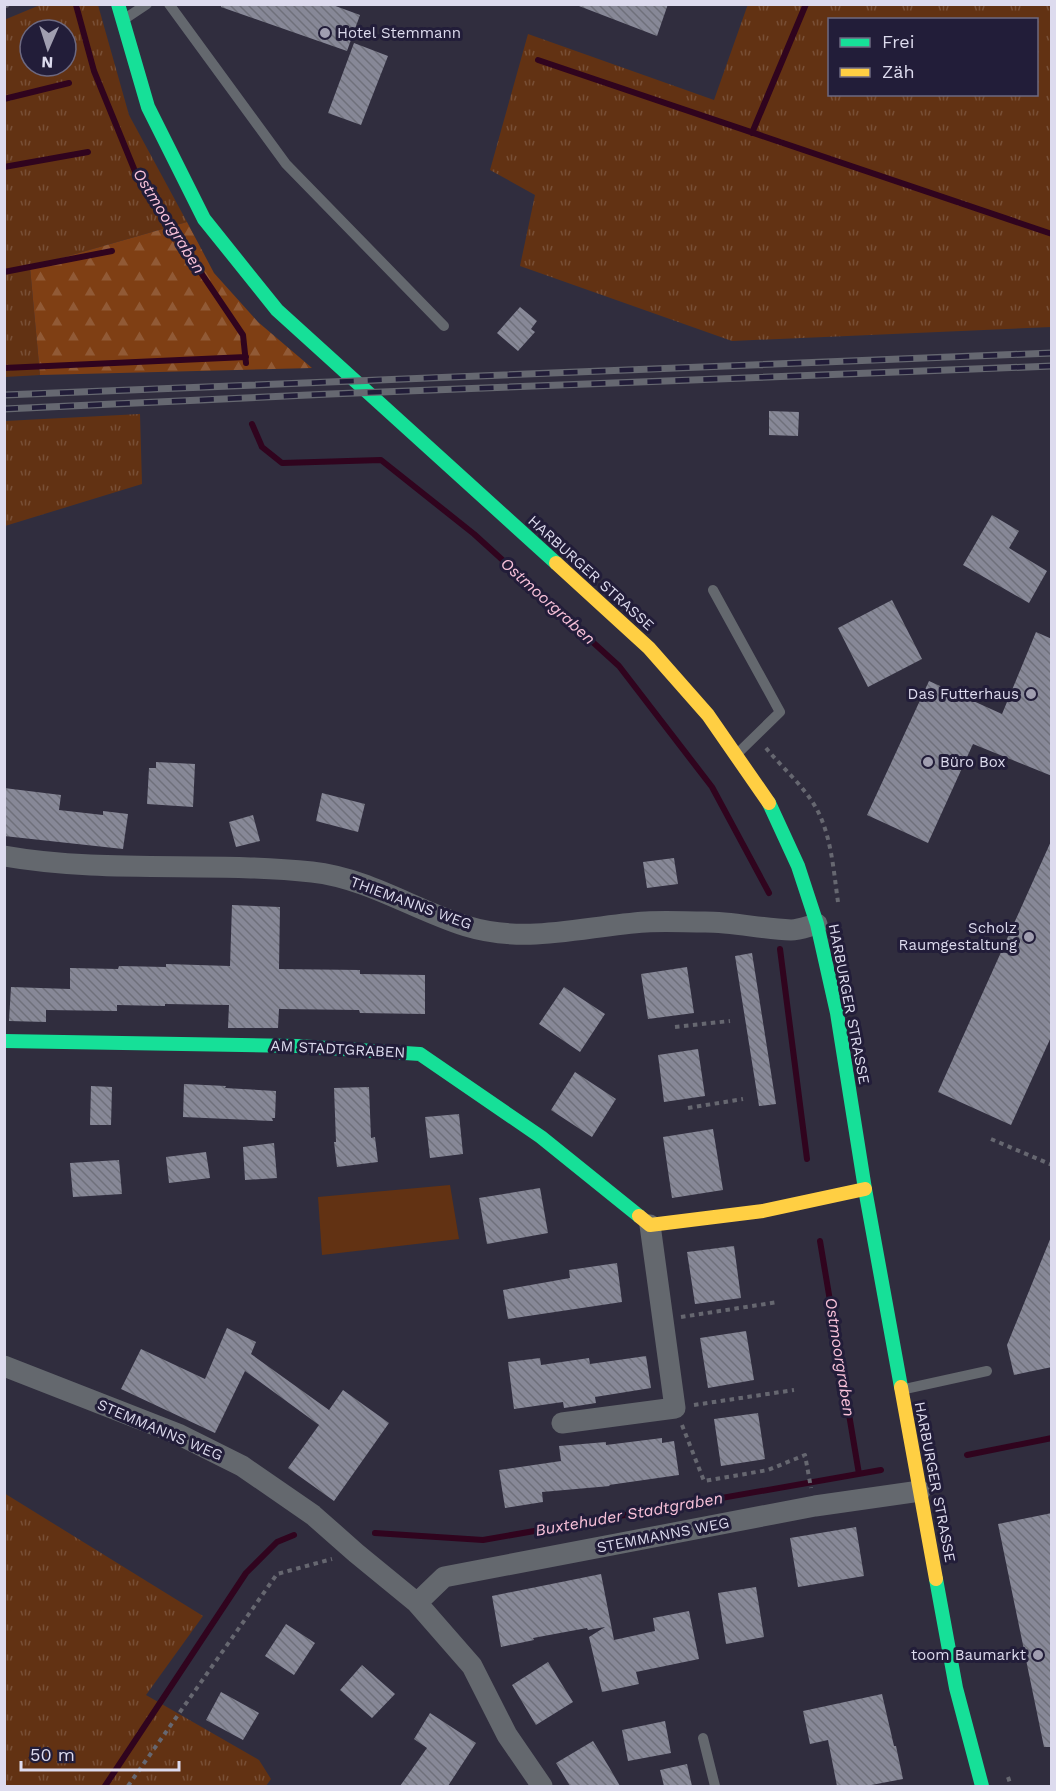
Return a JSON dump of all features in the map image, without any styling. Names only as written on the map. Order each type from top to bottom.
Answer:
[{"type":"street","name":"HARBURGER STRASSE","points":[[118,4],[148,106],[204,219],[277,310],[649,648],[708,715],[772,808],[798,866],[817,924],[837,1013],[865,1189],[956,1688],[982,1786]]},
{"type":"street","name":"THIEMANNS WEG","points":[[4,856],[32,861],[91,865],[248,868],[314,872],[341,877],[467,926],[515,935],[560,933],[645,922],[708,921],[793,930],[817,924]]},
{"type":"street","name":"AM STADTGRABEN","points":[[4,1041],[297,1046],[420,1054],[541,1137],[650,1225]]},
{"type":"street","points":[[562,1423],[675,1408],[650,1225],[763,1211],[865,1189]]},
{"type":"street","name":"STEMMANNS WEG","points":[[4,1366],[178,1434],[242,1466],[314,1515],[417,1603],[472,1666],[507,1735],[542,1786]]},
{"type":"street","name":"STEMMANNS WEG","points":[[417,1603],[444,1577],[815,1506],[920,1491]]},
{"type":"lane","points":[[123,20],[147,4]]},
{"type":"lane","points":[[169,4],[286,164],[444,326]]},
{"type":"lane","points":[[713,590],[780,712],[735,755]]},
{"type":"lane","points":[[901,1389],[987,1371]]},
{"type":"lane","points":[[703,1737],[715,1786]]},
{"type":"path","points":[[4,8],[11,4]]},
{"type":"path","points":[[756,735],[804,791],[821,818],[829,844],[839,905]]},
{"type":"path","points":[[675,1027],[730,1021]]},
{"type":"path","points":[[688,1108],[743,1098]]},
{"type":"path","points":[[991,1139],[1052,1165]]},
{"type":"path","points":[[663,1320],[778,1302]]},
{"type":"path","points":[[794,1390],[675,1408],[704,1481],[768,1470],[805,1455],[815,1506]]},
{"type":"path","points":[[128,1786],[277,1574],[356,1553]]},
{"type":"path","points":[[1005,1769],[1011,1786]]},
{"type":"green space","points":[[748,4],[1051,5],[1051,327],[732,341],[520,266],[535,195],[490,170],[528,34],[714,100]]},
{"type":"green space","points":[[40,5],[98,5],[129,115],[187,222],[30,267],[40,375],[5,377],[4,20]]},
{"type":"green space","points":[[187,222],[214,273],[258,322],[312,368],[40,375],[30,267]]},
{"type":"green space","points":[[140,414],[142,484],[5,526],[5,421]]},
{"type":"green space","points":[[450,1185],[459,1239],[322,1255],[318,1197]]},
{"type":"green space","points":[[4,1493],[203,1616],[146,1695],[259,1760],[271,1779],[266,1786],[5,1786]]},
{"type":"building","name":"Hotel Stemmann","points":[[221,4],[330,4],[360,15],[347,51],[221,7]]},
{"type":"building","points":[[579,4],[668,4],[657,36],[579,6]]},
{"type":"building","points":[[354,43],[388,56],[361,125],[328,113]]},
{"type":"building","points":[[520,307],[537,321],[531,329],[535,332],[518,351],[497,333]]},
{"type":"building","points":[[769,411],[799,412],[798,436],[769,435]]},
{"type":"building","points":[[992,515],[1019,531],[1009,548],[1047,571],[1029,603],[963,565]]},
{"type":"building","points":[[892,600],[922,659],[868,687],[838,628]]},
{"type":"building","name":"Büro Box","points":[[1036,632],[1052,639],[1052,776],[973,744],[928,843],[867,815],[929,681],[1002,714]]},
{"type":"building","points":[[156,762],[195,764],[193,807],[147,804],[149,768],[156,768]]},
{"type":"building","points":[[4,788],[61,795],[59,810],[103,815],[103,811],[128,814],[123,849],[4,836]]},
{"type":"building","points":[[322,793],[365,804],[358,832],[316,821]]},
{"type":"building","points":[[253,815],[260,841],[236,847],[229,822]]},
{"type":"building","name":"Scholz Raumgestaltung","points":[[1052,839],[1052,1035],[1011,1125],[938,1092]]},
{"type":"building","points":[[674,858],[678,884],[647,888],[643,862]]},
{"type":"building","points":[[232,905],[280,907],[279,969],[360,970],[360,974],[425,975],[425,1014],[279,1009],[278,1028],[228,1028],[229,1005],[165,1004],[165,1006],[117,1005],[117,1011],[46,1010],[46,1022],[9,1021],[11,987],[70,989],[70,968],[166,967],[166,964],[230,966]]},
{"type":"building","points":[[752,953],[776,1104],[759,1106],[735,956]]},
{"type":"building","points":[[687,967],[694,1013],[648,1019],[641,974]]},
{"type":"building","points":[[564,987],[605,1014],[580,1052],[539,1024]]},
{"type":"building","points":[[698,1049],[705,1096],[664,1102],[658,1055]]},
{"type":"building","points":[[575,1072],[616,1099],[592,1137],[551,1110]]},
{"type":"building","points":[[184,1084],[276,1091],[275,1118],[272,1118],[273,1121],[183,1117]]},
{"type":"building","points":[[91,1086],[112,1087],[111,1125],[90,1125]]},
{"type":"building","points":[[369,1087],[371,1138],[375,1137],[378,1162],[337,1167],[334,1142],[336,1142],[334,1088]]},
{"type":"building","points":[[459,1114],[463,1154],[430,1158],[425,1117]]},
{"type":"building","points":[[713,1129],[723,1190],[672,1198],[663,1137]]},
{"type":"building","points":[[274,1143],[277,1178],[245,1180],[243,1147]]},
{"type":"building","points":[[206,1152],[210,1178],[169,1183],[166,1157]]},
{"type":"building","points":[[119,1160],[122,1194],[73,1197],[70,1163]]},
{"type":"building","points":[[540,1188],[548,1233],[487,1244],[479,1198]]},
{"type":"building","points":[[1051,1237],[1052,1367],[1014,1375],[1007,1345]]},
{"type":"building","points":[[734,1246],[741,1298],[695,1304],[687,1252]]},
{"type":"building","points":[[617,1263],[622,1302],[508,1319],[503,1290],[570,1278],[569,1270]]},
{"type":"building","points":[[227,1328],[256,1342],[251,1354],[329,1410],[343,1390],[389,1423],[334,1501],[288,1468],[319,1425],[245,1371],[215,1433],[121,1389],[141,1349],[205,1379]]},
{"type":"building","points":[[746,1331],[754,1380],[708,1388],[700,1338]]},
{"type":"building","points":[[646,1356],[651,1388],[595,1397],[596,1403],[564,1408],[563,1402],[514,1409],[508,1362],[540,1358],[541,1365],[589,1358],[590,1364]]},
{"type":"building","points":[[758,1413],[765,1459],[721,1466],[714,1419]]},
{"type":"building","points":[[662,1438],[662,1443],[674,1441],[679,1475],[610,1486],[542,1492],[543,1502],[505,1508],[499,1470],[561,1461],[559,1446],[606,1442],[606,1445]]},
{"type":"building","name":"toom Baumarkt","points":[[1052,1513],[1052,1747],[1044,1747],[998,1524]]},
{"type":"building","points":[[856,1527],[864,1576],[798,1587],[790,1538]]},
{"type":"building","points":[[601,1574],[614,1640],[655,1631],[653,1618],[689,1611],[699,1659],[636,1672],[639,1684],[602,1692],[589,1637],[605,1627],[533,1638],[534,1640],[501,1647],[492,1596]]},
{"type":"building","points":[[756,1587],[764,1637],[726,1644],[718,1593]]},
{"type":"building","points":[[286,1624],[315,1643],[294,1675],[265,1656]]},
{"type":"building","points":[[548,1662],[573,1702],[536,1725],[512,1685]]},
{"type":"building","points":[[362,1665],[395,1694],[372,1718],[340,1690]]},
{"type":"building","points":[[221,1692],[259,1713],[243,1740],[206,1720]]},
{"type":"building","points":[[882,1694],[903,1779],[866,1786],[837,1786],[828,1740],[810,1744],[803,1711]]},
{"type":"building","points":[[430,1713],[476,1743],[448,1786],[400,1786],[427,1748],[414,1739]]},
{"type":"building","points":[[665,1721],[671,1753],[628,1761],[622,1730]]},
{"type":"building","points":[[593,1741],[620,1786],[570,1786],[556,1763]]},
{"type":"building","points":[[687,1764],[692,1786],[664,1786],[660,1770]]},
{"type":"waterway","points":[[752,133],[806,4]]},
{"type":"waterway","name":"Ostmoorgraben","points":[[76,5],[94,71],[139,181],[243,335],[246,363]]},
{"type":"waterway","points":[[538,60],[1052,234]]},
{"type":"waterway","points":[[4,99],[69,83]]},
{"type":"waterway","points":[[4,167],[88,152]]},
{"type":"waterway","points":[[4,272],[112,251]]},
{"type":"waterway","points":[[4,368],[246,357]]},
{"type":"waterway","name":"Ostmoorgraben","points":[[252,424],[262,447],[282,463],[381,460],[474,534],[619,666],[712,787],[769,893]]},
{"type":"waterway","name":"Ostmoorgraben","points":[[780,949],[807,1159]]},
{"type":"waterway","name":"Ostmoorgraben","points":[[820,1241],[859,1474]]},
{"type":"waterway","name":"Buxtehuder Stadtgraben","points":[[967,1455],[1052,1438]]},
{"type":"waterway","name":"Buxtehuder Stadtgraben","points":[[375,1533],[483,1540],[881,1470]]},
{"type":"waterway","name":"Buxtehuder Stadtgraben","points":[[105,1786],[246,1573],[277,1542],[294,1535]]},
{"type":"railway","points":[[4,395],[1052,353]]},
{"type":"railway","points":[[4,409],[1052,366]]},
{"type":"traffic: fast","points":[[118,4],[148,107],[204,219],[277,310],[556,563]]},
{"type":"traffic: fast","points":[[769,803],[798,866],[817,924],[837,1013],[865,1189],[901,1387]]},
{"type":"traffic: fast","points":[[4,1041],[297,1046],[420,1054],[541,1137],[639,1216]]},
{"type":"traffic: fast","points":[[936,1579],[956,1688],[982,1786]]},
{"type":"traffic: slow","points":[[556,563],[649,648],[708,715],[769,803]]},
{"type":"traffic: slow","points":[[639,1216],[650,1225],[763,1211],[865,1189]]},
{"type":"traffic: slow","points":[[901,1387],[936,1579]]},
{"type":"place","name":"Hotel Stemmann","points":[[325,33]]},
{"type":"place","name":"Das Futterhaus","points":[[1031,694]]},
{"type":"place","name":"Büro Box","points":[[928,762]]},
{"type":"place","name":"Scholz Raumgestaltung","points":[[1029,937]]},
{"type":"place","name":"toom Baumarkt","points":[[1038,1655]]}]
